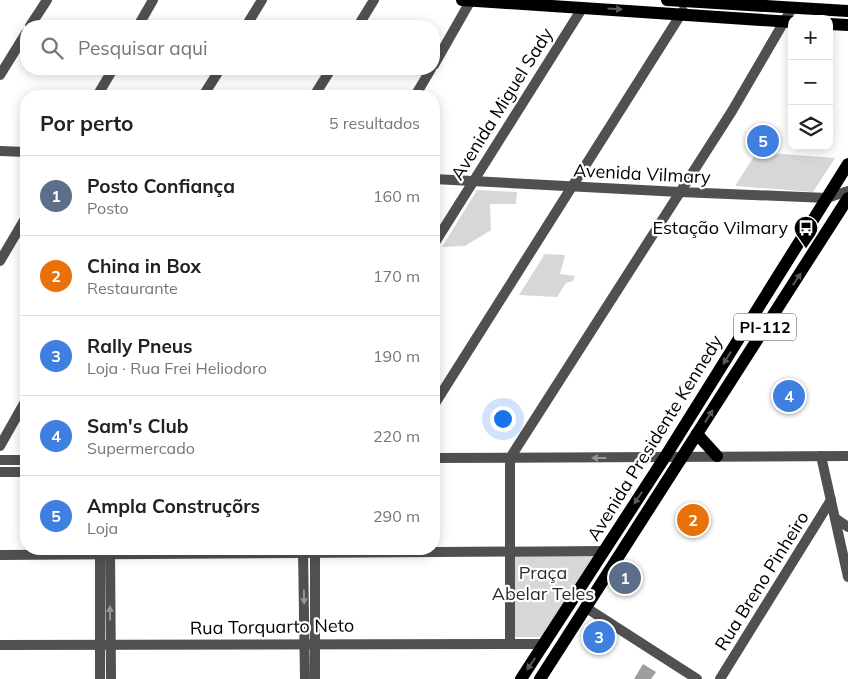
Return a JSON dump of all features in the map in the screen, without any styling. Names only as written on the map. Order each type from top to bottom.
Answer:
[{"type":"main road","points":[[462,0],[531,2],[583,8],[792,8],[848,11]]},
{"type":"main road","points":[[667,0],[684,7],[788,21]]},
{"type":"main road","points":[[833,24],[848,25]]},
{"type":"main road","name":"Avenida Presidente Kennedy","points":[[522,679],[665,457],[848,164]]},
{"type":"main road","name":"Avenida Presidente Kennedy","points":[[540,679],[848,198]]},
{"type":"main road","points":[[698,434],[717,456]]},
{"type":"street","points":[[34,20],[47,0]]},
{"type":"street","points":[[141,20],[153,0]]},
{"type":"street","points":[[250,20],[262,0]]},
{"type":"street","points":[[362,20],[374,0]]},
{"type":"street","points":[[440,54],[471,0]]},
{"type":"street","points":[[440,395],[684,7]]},
{"type":"street","name":"Avenida Miguel Sady","points":[[440,234],[583,8]]},
{"type":"street","points":[[790,15],[792,8]]},
{"type":"street","points":[[510,643],[510,458],[788,21]]},
{"type":"street","points":[[0,75],[20,43]]},
{"type":"street","points":[[101,90],[110,75]]},
{"type":"street","points":[[207,90],[216,75]]},
{"type":"street","points":[[318,90],[327,75]]},
{"type":"street","points":[[419,90],[428,75]]},
{"type":"street","points":[[0,150],[20,152]]},
{"type":"street","name":"Avenida Vilmary","points":[[440,179],[827,198],[848,192]]},
{"type":"street","points":[[0,261],[20,227]]},
{"type":"street","points":[[0,446],[20,411]]},
{"type":"street","points":[[821,456],[848,577]]},
{"type":"street","points":[[440,458],[848,456]]},
{"type":"street","points":[[0,460],[20,460]]},
{"type":"street","points":[[0,472],[20,472]]},
{"type":"street","name":"Rua Breno Pinheiro","points":[[720,679],[831,500]]},
{"type":"street","points":[[835,518],[848,527]]},
{"type":"street","points":[[440,551],[604,551]]},
{"type":"street","points":[[0,555],[20,554]]},
{"type":"street","points":[[100,679],[105,644],[105,555]]},
{"type":"street","points":[[303,555],[310,643],[315,679]]},
{"type":"street","points":[[305,679],[310,643],[315,555]]},
{"type":"street","points":[[585,606],[696,679]]},
{"type":"street","points":[[105,644],[110,679]]},
{"type":"street","name":"Rua Torquarto Neto","points":[[0,645],[545,644]]},
{"type":"green space","points":[[757,152],[835,158],[813,192],[735,186]]},
{"type":"green space","points":[[477,190],[517,192],[516,204],[490,204],[491,230],[465,246],[442,247]]},
{"type":"green space","points":[[545,254],[565,255],[560,274],[575,276],[573,281],[566,283],[557,297],[519,295]]},
{"type":"green space","name":"Praça Abelar Teles","points":[[510,551],[604,551],[546,637],[512,637]]},
{"type":"shaded area","points":[[643,664],[656,672],[651,679],[634,679]]},
{"type":"place","name":"Ampla Construçõrs","points":[[763,141]]},
{"type":"place","name":"Estação Vilmary","points":[[806,249]]},
{"type":"place","name":"Sam's Club","points":[[789,396]]},
{"type":"place","name":"China in Box","points":[[693,520]]},
{"type":"place","name":"Posto Confiança","points":[[625,578]]},
{"type":"place","name":"Rally Pneus","points":[[599,637]]}]
